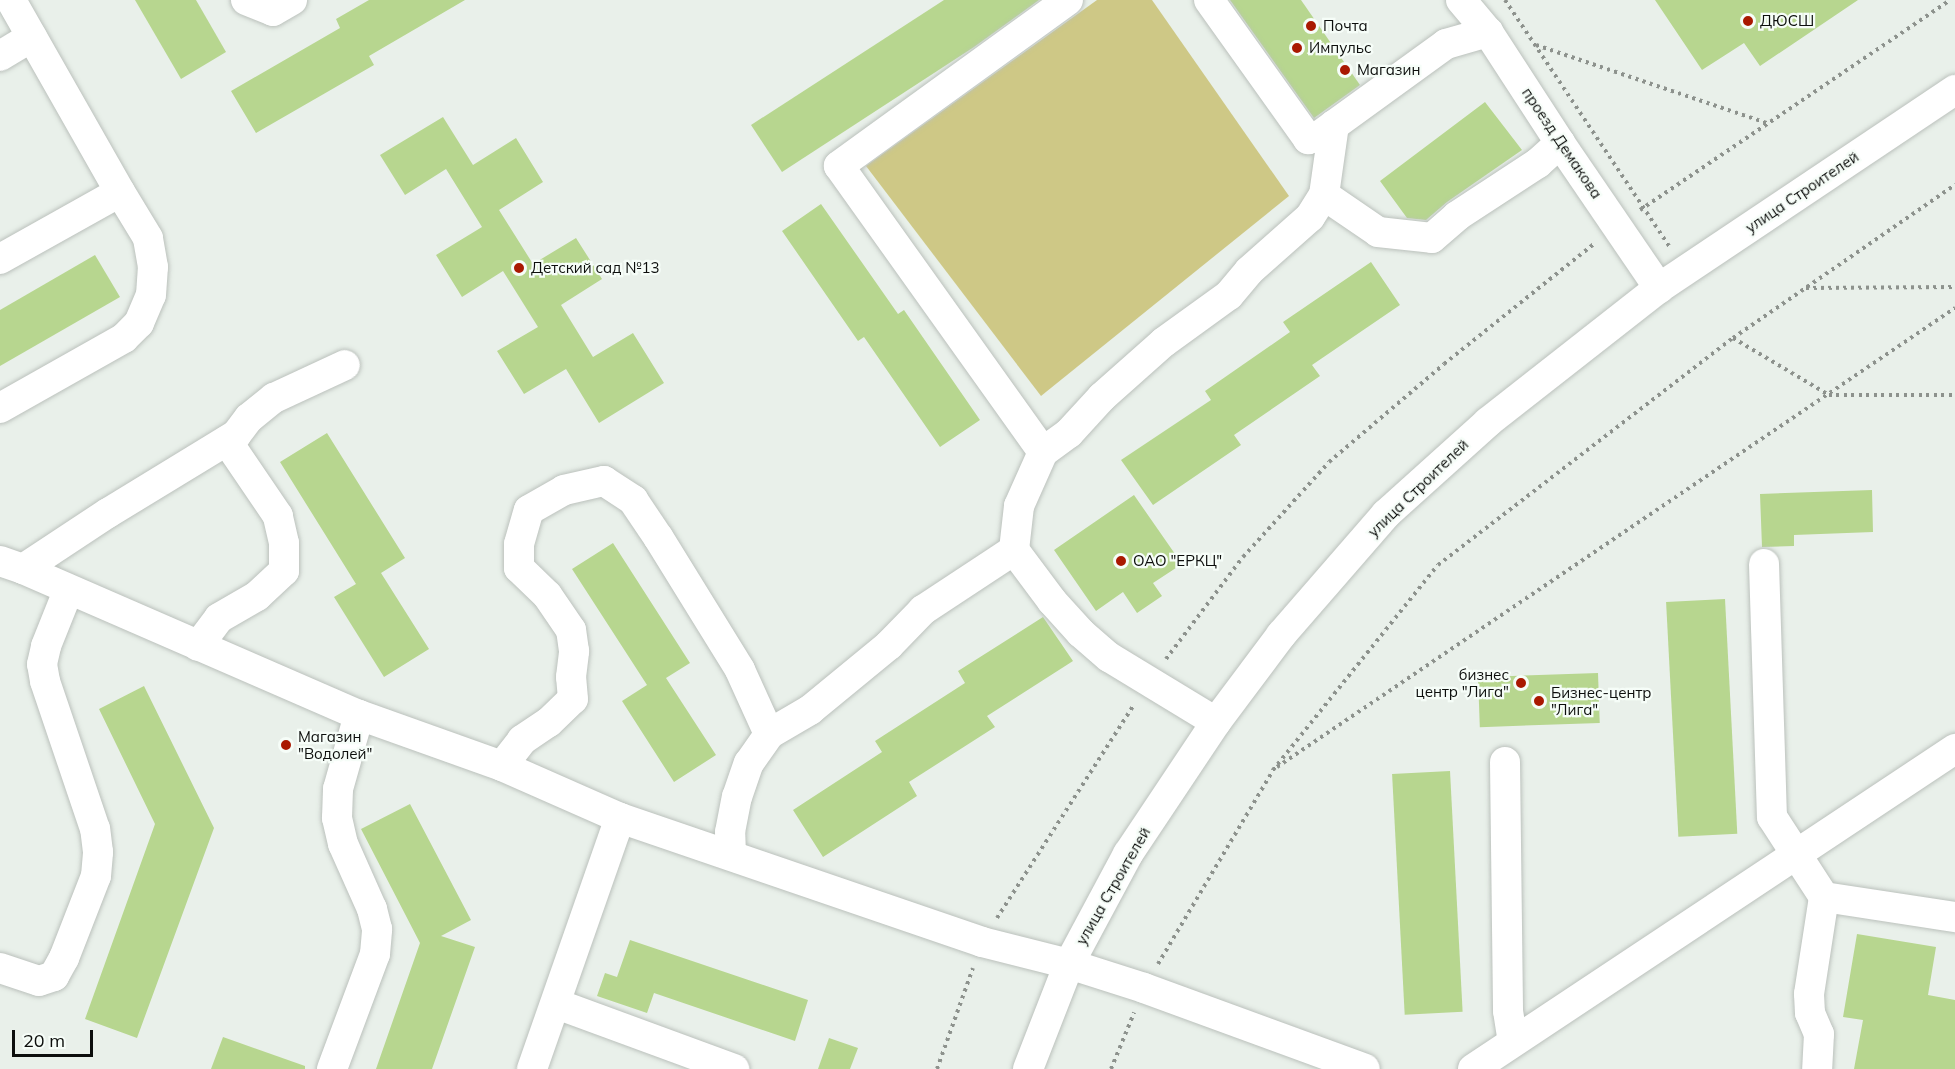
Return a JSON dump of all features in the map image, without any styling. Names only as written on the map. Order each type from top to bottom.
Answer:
[{"type":"street","points":[[0,408],[124,338],[139,323],[151,295],[153,267],[148,238],[11,0]]},
{"type":"street","points":[[246,0],[273,11],[292,0]]},
{"type":"street","points":[[1043,452],[839,166],[1068,0]]},
{"type":"street","points":[[1209,0],[1308,140],[1319,136],[1446,44],[1488,32]]},
{"type":"street","name":"проезд Демакова","points":[[1461,0],[1488,32],[1659,288]]},
{"type":"street","points":[[0,56],[32,37]]},
{"type":"street","name":"улица Строителей","points":[[1028,1069],[1069,964],[1128,854],[1216,722],[1281,635],[1386,514],[1488,422],[1659,288],[1955,90]]},
{"type":"street","points":[[1216,722],[1109,657],[1082,633],[1052,601],[1014,550],[1019,506],[1043,452],[1069,433],[1102,397],[1164,342],[1229,295],[1250,271],[1310,217],[1324,195],[1334,125]]},
{"type":"street","points":[[1324,195],[1378,232],[1432,238],[1457,216],[1538,163],[1560,143]]},
{"type":"street","points":[[0,259],[120,192]]},
{"type":"street","points":[[12,565],[108,513],[227,441],[236,435],[249,418],[274,398],[345,365]]},
{"type":"street","points":[[198,646],[219,618],[257,596],[284,571],[284,543],[278,516],[227,441]]},
{"type":"street","points":[[502,766],[522,740],[549,722],[573,699],[571,677],[574,651],[571,630],[547,595],[519,568],[519,544],[529,510],[564,490],[604,481],[633,500],[658,537],[740,670],[769,734]]},
{"type":"street","points":[[731,855],[730,832],[737,797],[748,763],[769,734],[810,710],[888,645],[923,610],[1014,550]]},
{"type":"street","points":[[1764,564],[1772,817],[1824,897],[1809,994],[1810,1013],[1819,1034],[1817,1069]]},
{"type":"street","points":[[12,565],[359,715],[502,766],[620,818],[982,942],[1069,964],[1144,988],[1365,1069]]},
{"type":"street","points":[[0,968],[39,981],[54,976],[64,958],[96,876],[98,852],[95,829],[45,681],[42,664],[45,646],[68,591]]},
{"type":"street","points":[[332,1069],[375,954],[376,937],[372,909],[343,844],[337,818],[338,789],[359,715]]},
{"type":"street","points":[[1473,1069],[1796,857],[1955,749]]},
{"type":"street","points":[[1505,762],[1508,1011],[1513,1041]]},
{"type":"street","points":[[532,1069],[620,818]]},
{"type":"street","points":[[1824,897],[1955,916]]},
{"type":"street","points":[[556,1004],[734,1069]]},
{"type":"path","points":[[1504,0],[1674,254]]},
{"type":"path","points":[[1534,44],[1768,123]]},
{"type":"path","points":[[1111,1069],[1144,988],[1273,770],[1438,565],[1733,338],[1955,185]]},
{"type":"path","points":[[1806,288],[1955,287]]},
{"type":"path","points":[[1273,770],[1955,308]]},
{"type":"path","points":[[1733,338],[1829,394],[1955,395]]},
{"type":"shaded area","points":[[1097,0],[1152,0],[1289,196],[1041,396],[866,166]]},
{"type":"building","points":[[135,0],[196,0],[226,52],[181,79]]},
{"type":"building","points":[[369,0],[465,0],[369,56],[374,65],[256,133],[231,91],[340,28],[336,19]]},
{"type":"building","points":[[944,0],[1039,0],[974,47],[782,172],[751,125]]},
{"type":"building","name":"Импульс","points":[[1230,0],[1301,0],[1360,85],[1314,118]]},
{"type":"building","name":"ДЮСШ","points":[[1655,0],[1858,0],[1760,66],[1744,43],[1702,70]]},
{"type":"building","points":[[1485,102],[1522,150],[1447,202],[1426,220],[1407,218],[1380,181]]},
{"type":"building","name":"Детский сад №13","points":[[443,117],[473,165],[516,138],[543,182],[499,210],[533,264],[576,238],[602,279],[561,305],[593,357],[633,333],[664,383],[599,423],[566,369],[524,394],[497,351],[538,327],[503,271],[462,297],[436,255],[482,227],[446,169],[405,195],[380,155]]},
{"type":"building","points":[[821,204],[898,314],[904,310],[980,420],[940,447],[864,337],[858,341],[782,231]]},
{"type":"building","points":[[95,255],[120,297],[0,366],[0,310]]},
{"type":"building","points":[[1371,262],[1400,305],[1312,365],[1320,376],[1234,435],[1241,445],[1153,505],[1121,460],[1211,400],[1205,391],[1290,332],[1283,322]]},
{"type":"building","points":[[327,433],[405,558],[381,573],[429,649],[384,677],[334,597],[356,584],[280,462]]},
{"type":"building","points":[[1872,490],[1873,532],[1794,535],[1794,546],[1762,547],[1760,494]]},
{"type":"building","points":[[1134,495],[1182,564],[1153,583],[1162,596],[1137,613],[1123,592],[1096,611],[1054,550]]},
{"type":"building","points":[[613,543],[690,663],[666,678],[716,755],[674,782],[622,701],[647,685],[572,569]]},
{"type":"building","points":[[1725,599],[1737,834],[1678,837],[1666,602]]},
{"type":"building","points":[[1043,617],[1073,661],[987,716],[995,727],[909,782],[917,796],[823,857],[793,810],[882,752],[875,741],[965,683],[958,671]]},
{"type":"building","name":"Бизнес-центр \"Лига\"","points":[[1598,673],[1600,723],[1480,727],[1478,677]]},
{"type":"building","points":[[144,686],[214,828],[137,1038],[85,1019],[155,824],[99,709]]},
{"type":"building","points":[[1450,771],[1463,1012],[1405,1015],[1392,774]]},
{"type":"building","points":[[410,804],[471,920],[441,936],[475,947],[432,1069],[376,1069],[420,943],[361,829]]},
{"type":"building","points":[[1857,934],[1936,947],[1928,995],[1955,1000],[1955,1069],[1854,1069],[1863,1020],[1843,1017]]},
{"type":"building","points":[[630,940],[808,1000],[795,1041],[654,993],[647,1013],[597,996],[605,973],[617,977]]},
{"type":"building","points":[[223,1037],[305,1066],[305,1069],[211,1069]]},
{"type":"building","points":[[829,1038],[858,1048],[850,1069],[818,1069]]},
{"type":"place","name":"ДЮСШ","points":[[1748,21]]},
{"type":"place","name":"Почта","points":[[1311,26]]},
{"type":"place","name":"Импульс","points":[[1297,48]]},
{"type":"place","name":"Магазин","points":[[1345,70]]},
{"type":"place","name":"Детский сад №13","points":[[519,268]]},
{"type":"place","name":"ОАО \"ЕРКЦ\"","points":[[1121,561]]},
{"type":"place","name":"бизнес центр \"Лига\"","points":[[1521,683]]},
{"type":"place","name":"Бизнес-центр \"Лига\"","points":[[1539,701]]},
{"type":"place","name":"Магазин \"Водолей\"","points":[[286,745]]}]
